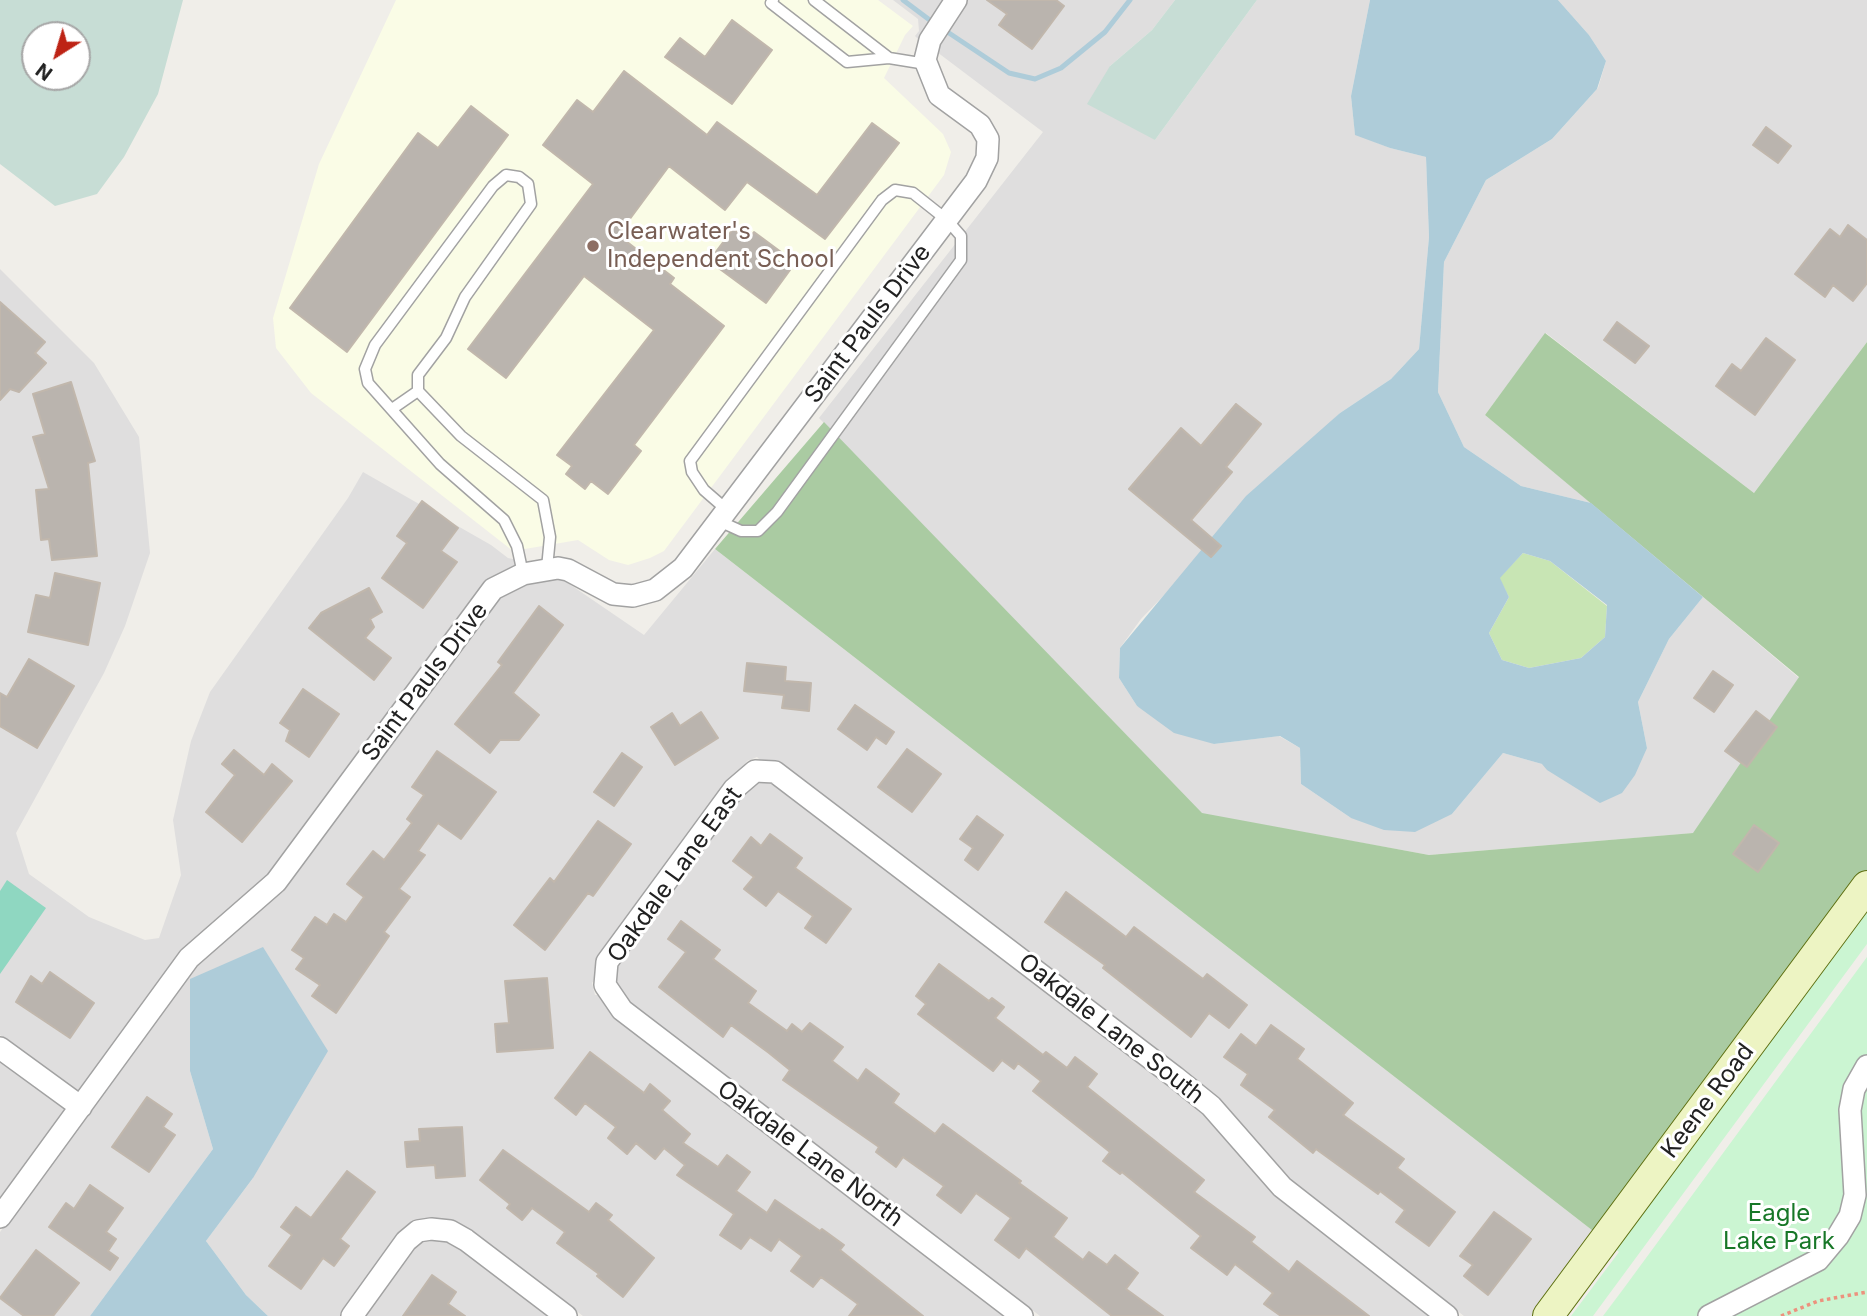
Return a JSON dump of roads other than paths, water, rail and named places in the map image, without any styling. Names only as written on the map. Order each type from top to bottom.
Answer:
[{"type":"main road","name":"Keene Road","points":[[1548,1316],[1867,886]]},
{"type":"street","points":[[926,64],[930,40],[952,6]]},
{"type":"street","name":"Saint Pauls Drive","points":[[0,1217],[189,958],[276,881],[493,589],[523,574],[547,568],[568,570],[612,594],[633,596],[655,590],[683,568],[976,181],[987,158],[988,139],[979,125],[939,95],[926,64]]},
{"type":"street","name":"Oakdale Lane East","points":[[605,985],[607,962],[734,789],[755,771]]},
{"type":"street","name":"Oakdale Lane South","points":[[755,771],[775,772],[1175,1077],[1210,1106],[1282,1187],[1447,1316]]},
{"type":"street","name":"Oakdale Lane North","points":[[605,985],[622,1010],[1023,1316]]},
{"type":"street","points":[[0,1048],[81,1107]]},
{"type":"street","points":[[1709,1316],[1818,1260],[1839,1236],[1850,1216],[1855,1195],[1850,1110],[1854,1089],[1867,1066]]},
{"type":"street","points":[[352,1316],[406,1241],[418,1231],[431,1229],[450,1231],[467,1240],[566,1316]]},
{"type":"lane","points":[[773,0],[771,3],[847,62],[889,58],[926,64]]},
{"type":"lane","points":[[814,0],[889,58]]},
{"type":"lane","points":[[523,574],[517,546],[504,520],[440,464],[368,383],[365,369],[376,345],[493,186],[506,175],[519,177],[528,184],[531,204],[465,298],[446,338],[418,375],[418,391],[461,436],[542,500],[550,537],[547,568]]},
{"type":"lane","points":[[895,190],[913,193],[947,220],[961,236],[961,260],[777,512],[758,531],[741,531],[723,515],[692,472],[690,461],[874,211],[895,190]]},
{"type":"lane","points":[[392,409],[418,391]]},
{"type":"waterway","points":[[903,0],[935,24]]},
{"type":"waterway","points":[[943,29],[1009,73],[1035,79],[1061,68],[1105,32],[1130,0]]},
{"type":"place","name":"Clearwater's Independent School","points":[[593,246]]},
{"type":"park label","name":"Eagle Lake Park","points":[[1779,1228]]}]
